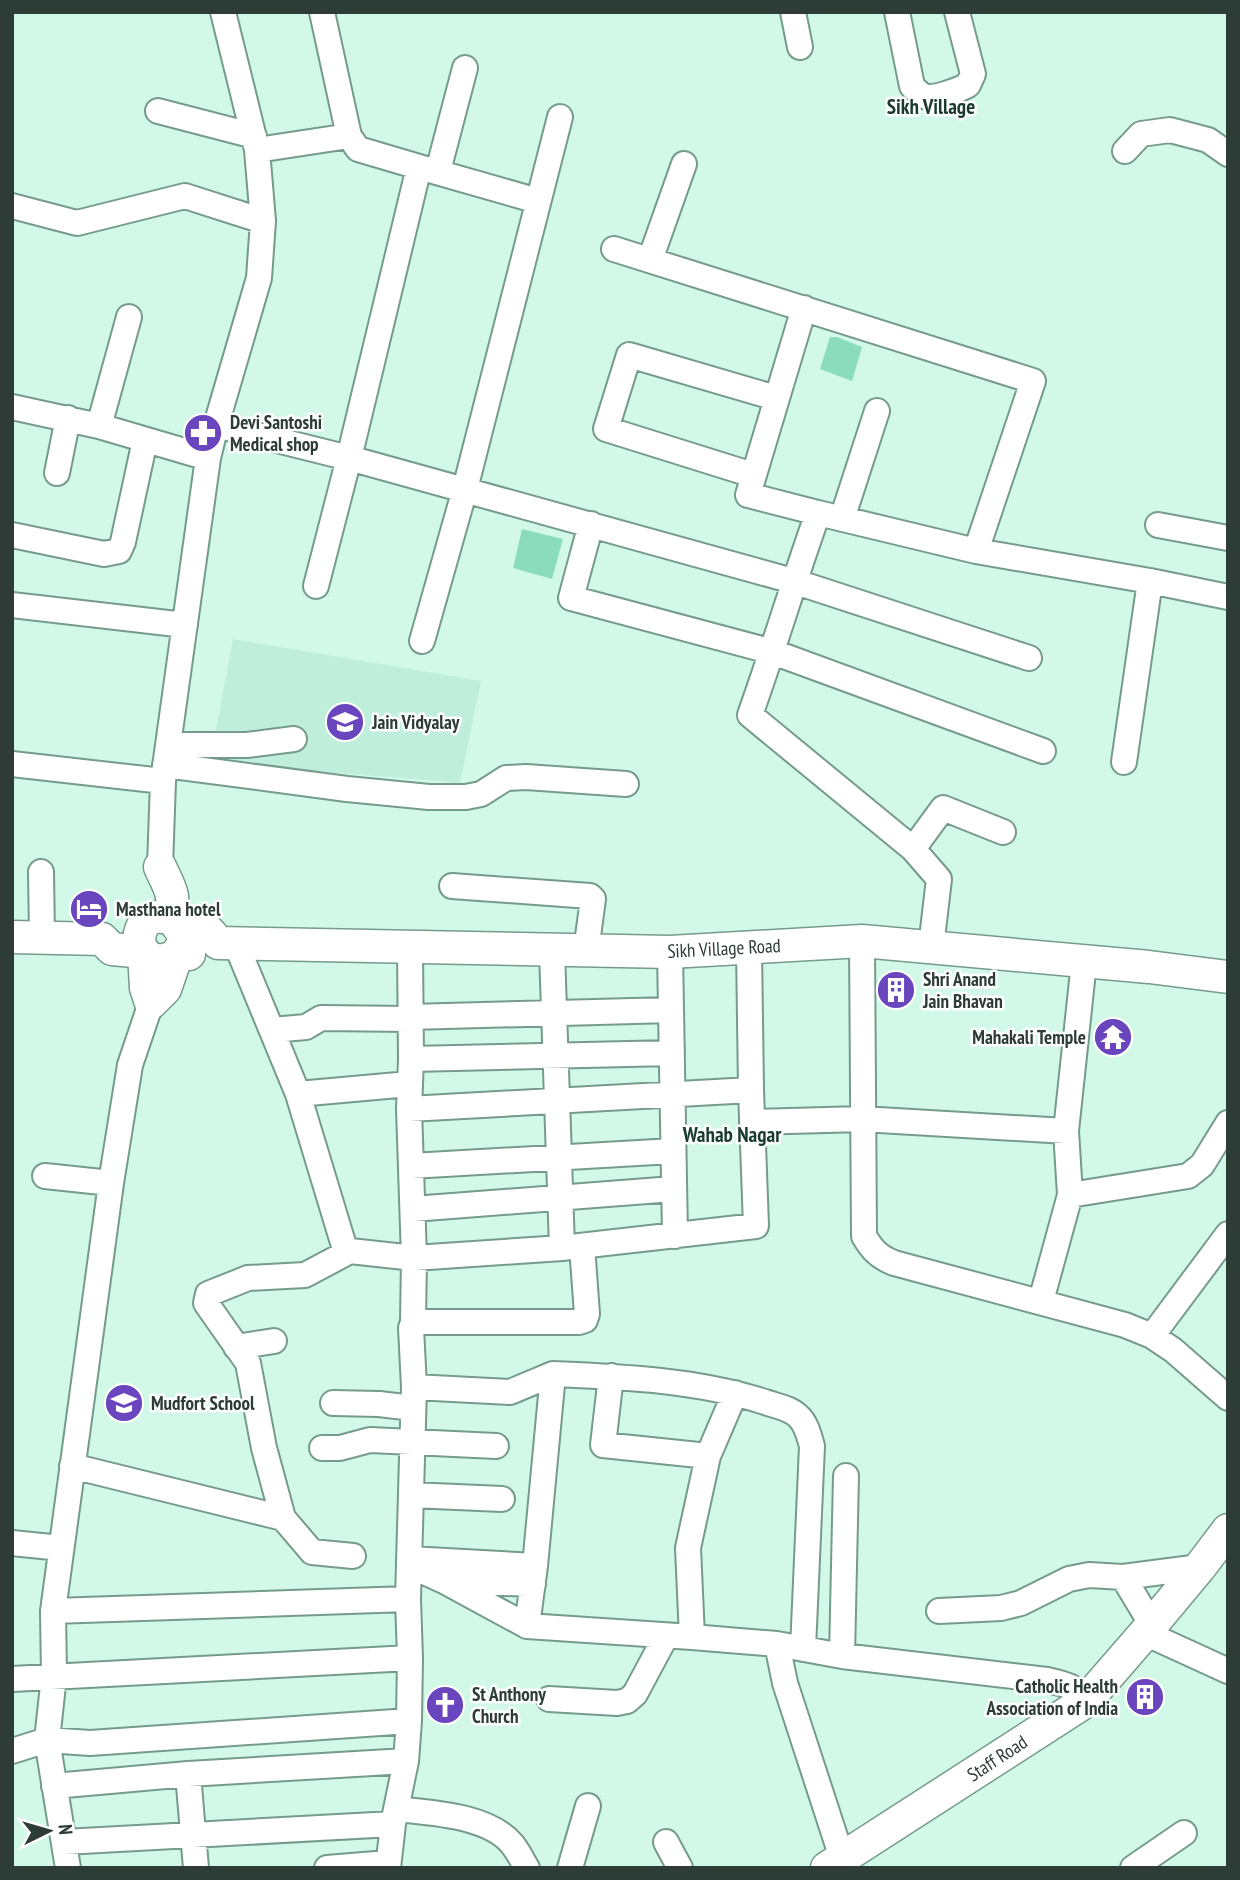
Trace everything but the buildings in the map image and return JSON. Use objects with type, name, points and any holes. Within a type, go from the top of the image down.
[{"type":"main road","points":[[27,937],[102,939],[114,929],[161,920],[178,924],[184,936],[183,943],[165,989],[151,1003],[146,988],[140,932],[161,920],[172,894],[160,866]]},
{"type":"main road","points":[[161,920],[208,932],[227,944]]},
{"type":"main road","points":[[102,939],[112,949],[144,953],[157,961],[164,961],[177,954],[205,953],[227,944]]},
{"type":"main road","name":"Sikh Village Road","points":[[227,944],[670,952],[862,941],[1149,967],[1228,977]]},
{"type":"main road","name":"Staff Road","points":[[835,1863],[1086,1701],[1228,1530]]},
{"type":"street","points":[[160,866],[165,764],[208,458],[259,278],[263,221],[255,143],[223,12]]},
{"type":"street","points":[[321,12],[349,136],[358,149],[538,201]]},
{"type":"street","points":[[793,12],[800,47]]},
{"type":"street","points":[[897,12],[912,86],[927,97],[959,90],[968,85],[973,74],[957,12]]},
{"type":"street","points":[[316,586],[429,169],[465,68]]},
{"type":"street","points":[[158,111],[255,143],[349,136]]},
{"type":"street","points":[[422,641],[465,489],[560,117]]},
{"type":"street","points":[[1125,151],[1141,134],[1170,130],[1208,140],[1228,154]]},
{"type":"street","points":[[650,260],[684,163]]},
{"type":"street","points":[[12,206],[77,223],[185,196],[263,221]]},
{"type":"street","points":[[614,249],[1033,381],[976,551]]},
{"type":"street","points":[[804,308],[748,495],[976,551],[1150,580],[1228,597]]},
{"type":"street","points":[[99,426],[129,317]]},
{"type":"street","points":[[753,475],[606,429],[629,355],[776,398]]},
{"type":"street","points":[[12,407],[99,426],[208,458]]},
{"type":"street","points":[[842,519],[877,411]]},
{"type":"street","points":[[57,473],[68,418]]},
{"type":"street","points":[[216,425],[465,489],[793,581],[1029,659]]},
{"type":"street","points":[[12,535],[104,554],[119,551],[145,440]]},
{"type":"street","points":[[818,513],[750,715],[913,849],[939,879],[931,947]]},
{"type":"street","points":[[591,524],[571,598],[773,652],[1042,751]]},
{"type":"street","points":[[1158,525],[1228,538]]},
{"type":"street","points":[[1124,762],[1150,580]]},
{"type":"street","points":[[12,606],[185,625]]},
{"type":"street","points":[[165,764],[247,745],[294,739]]},
{"type":"street","points":[[12,764],[165,764],[347,789],[429,797],[466,797],[481,794],[506,778],[516,777],[626,784]]},
{"type":"street","points":[[913,849],[943,808],[1003,832]]},
{"type":"street","points":[[27,937],[41,872]]},
{"type":"street","points":[[452,886],[590,896],[593,899],[586,951]]},
{"type":"street","points":[[862,941],[864,1236],[872,1249],[882,1258],[894,1263],[1041,1301],[1125,1325],[1152,1336],[1173,1350],[1228,1398]]},
{"type":"street","points":[[227,944],[272,1030],[298,1094],[344,1246],[350,1251],[414,1258],[572,1247],[755,1226],[749,947]]},
{"type":"street","points":[[327,1868],[388,1865],[410,1721],[408,1599],[414,1258],[409,1109],[410,947]]},
{"type":"street","points":[[413,1322],[579,1322],[584,1320],[587,1314],[560,1197],[552,951]]},
{"type":"street","points":[[670,952],[675,1236]]},
{"type":"street","points":[[1041,1301],[1070,1195],[1066,1131],[1084,962]]},
{"type":"street","points":[[68,1868],[47,1740],[54,1676],[53,1611],[111,1184],[130,1065],[151,1003]]},
{"type":"street","points":[[272,1030],[306,1027],[321,1018],[671,1010]]},
{"type":"street","points":[[411,1059],[672,1053]]},
{"type":"street","points":[[298,1094],[409,1084]]},
{"type":"street","points":[[409,1109],[751,1090]]},
{"type":"street","points":[[752,1122],[862,1119],[1066,1131]]},
{"type":"street","points":[[1070,1195],[1188,1176],[1202,1165],[1228,1123]]},
{"type":"street","points":[[411,1166],[673,1151]]},
{"type":"street","points":[[45,1176],[111,1184]]},
{"type":"street","points":[[413,1209],[673,1189]]},
{"type":"street","points":[[1152,1336],[1228,1234]]},
{"type":"street","points":[[350,1251],[305,1275],[248,1278],[208,1294],[206,1303],[248,1363],[264,1448],[284,1518],[312,1552],[353,1556]]},
{"type":"street","points":[[236,1347],[274,1341]]},
{"type":"street","points":[[527,1626],[553,1374]]},
{"type":"street","points":[[333,1403],[379,1404],[413,1397],[510,1392],[553,1374],[611,1376],[690,1384],[735,1393],[789,1410],[799,1417],[808,1430],[811,1446],[803,1649]]},
{"type":"street","points":[[611,1376],[603,1445],[708,1456]]},
{"type":"street","points":[[692,1637],[688,1548],[708,1456],[735,1393]]},
{"type":"street","points":[[322,1448],[340,1448],[370,1440],[496,1446]]},
{"type":"street","points":[[72,1466],[284,1518]]},
{"type":"street","points":[[842,1656],[846,1476]]},
{"type":"street","points":[[411,1495],[502,1499]]},
{"type":"street","points":[[12,1544],[61,1548]]},
{"type":"street","points":[[409,1562],[534,1575]]},
{"type":"street","points":[[409,1562],[527,1626],[777,1644],[842,1656],[1047,1680],[1074,1688],[1086,1701]]},
{"type":"street","points":[[939,1611],[1001,1608],[1021,1603],[1069,1579],[1089,1575],[1123,1577],[1200,1567]]},
{"type":"street","points":[[444,1581],[534,1575]]},
{"type":"street","points":[[1123,1577],[1148,1629],[1228,1671]]},
{"type":"street","points":[[53,1611],[408,1599]]},
{"type":"street","points":[[549,1699],[617,1703],[627,1700],[635,1694],[666,1636]]},
{"type":"street","points":[[777,1644],[785,1683],[835,1863]]},
{"type":"street","points":[[12,1679],[411,1658]]},
{"type":"street","points":[[12,1751],[47,1740],[90,1743],[410,1721]]},
{"type":"street","points":[[54,1786],[188,1774],[406,1761]]},
{"type":"street","points":[[188,1774],[196,1868]]},
{"type":"street","points":[[570,1868],[588,1806]]},
{"type":"street","points":[[64,1842],[194,1835],[395,1817],[449,1815],[486,1825],[510,1842],[527,1868]]},
{"type":"street","points":[[1133,1868],[1184,1833]]},
{"type":"street","points":[[666,1842],[680,1868]]},
{"type":"shaded area","points":[[830,337],[862,347],[852,381],[820,369]]},
{"type":"shaded area","points":[[522,529],[563,539],[552,579],[513,568]]},
{"type":"shaded area","name":"Jain Vidyalay","points":[[233,639],[481,681],[460,783],[210,762]]},
{"type":"place","name":"Devi Santoshi Medical shop","points":[[203,433]]},
{"type":"place","name":"Jain Vidyalay","points":[[345,722]]},
{"type":"place","name":"Masthana hotel","points":[[89,909]]},
{"type":"place","name":"Shri Anand Jain Bhavan","points":[[896,990]]},
{"type":"place","name":"Mahakali Temple","points":[[1113,1037]]},
{"type":"place","name":"Mudfort School","points":[[124,1403]]},
{"type":"place","name":"Catholic Health Association of India","points":[[1145,1697]]},
{"type":"place","name":"St Anthony Church","points":[[445,1705]]},
{"type":"district","name":"Sikh Village","points":[[931,107]]},
{"type":"district","name":"Wahab Nagar","points":[[732,1135]]}]
